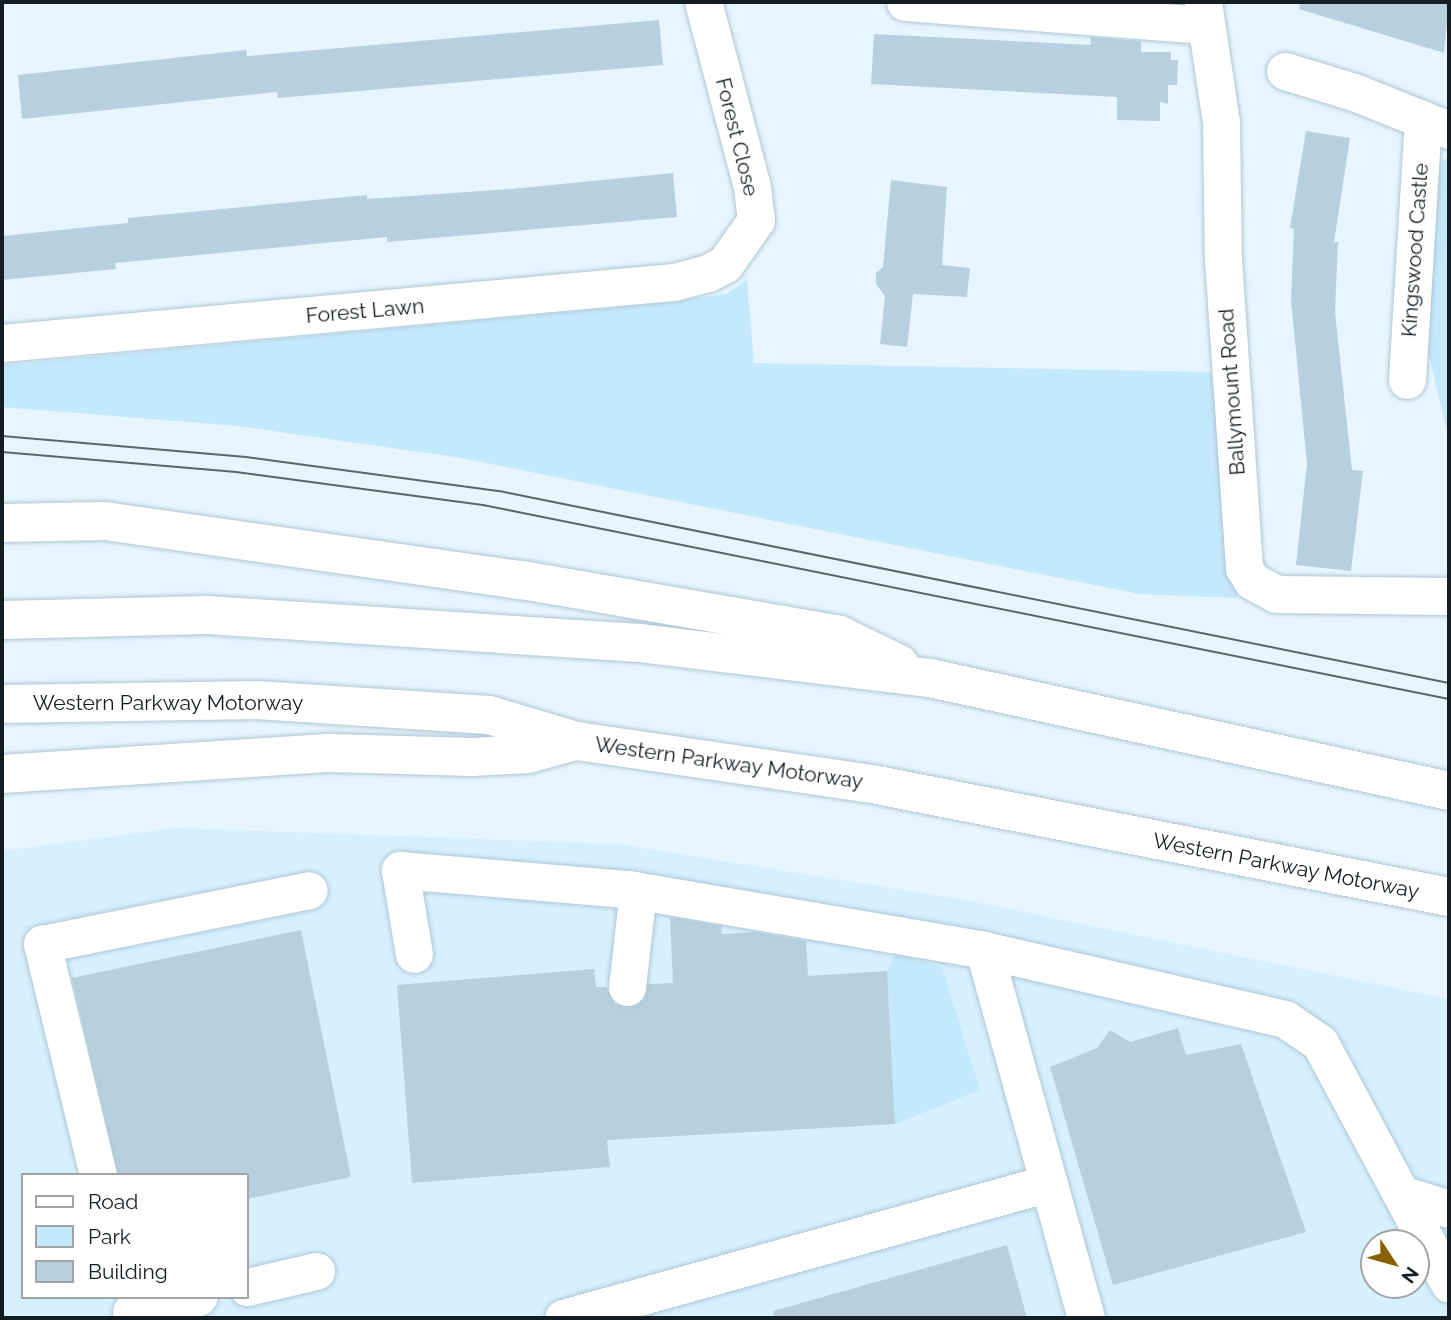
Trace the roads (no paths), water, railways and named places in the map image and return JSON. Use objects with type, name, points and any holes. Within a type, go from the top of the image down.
[{"type":"highway","points":[[2,516],[105,521],[522,580],[839,635],[930,678]]},
{"type":"highway","points":[[2,523],[105,521]]},
{"type":"highway","points":[[2,620],[221,616],[639,643],[930,678],[1449,791]]},
{"type":"highway","name":"Western Parkway Motorway","points":[[2,704],[257,700],[489,715],[577,740],[877,785],[1449,897]]},
{"type":"highway","points":[[2,774],[331,753],[472,757],[528,754],[577,740]]},
{"type":"street","name":"Forest Close","points":[[703,2],[752,187],[756,220],[744,243],[725,264]]},
{"type":"street","points":[[896,2],[1204,14]]},
{"type":"street","name":"Ballymount Road","points":[[1204,14],[1221,123],[1223,259],[1244,568],[1262,589],[1276,594],[1449,596]]},
{"type":"street","name":"Kingswood Castle","points":[[1285,71],[1436,125],[1406,380]]},
{"type":"street","name":"Forest Lawn","points":[[2,343],[674,282],[725,264]]},
{"type":"street","points":[[414,954],[400,870],[638,891],[984,950],[1284,1019],[1320,1043],[1449,1284]]},
{"type":"street","points":[[98,1173],[42,944],[309,890]]},
{"type":"street","points":[[627,987],[638,891]]},
{"type":"street","points":[[984,950],[1086,1318]]},
{"type":"street","points":[[564,1318],[1049,1183]]},
{"type":"street","points":[[1401,1194],[1449,1209]]},
{"type":"street","points":[[248,1287],[316,1271]]},
{"type":"street","points":[[130,1309],[187,1299]]},
{"type":"tram line","points":[[2,436],[246,457],[504,492],[1449,683]]},
{"type":"tram line","points":[[2,452],[236,472],[483,505],[1449,699]]}]
